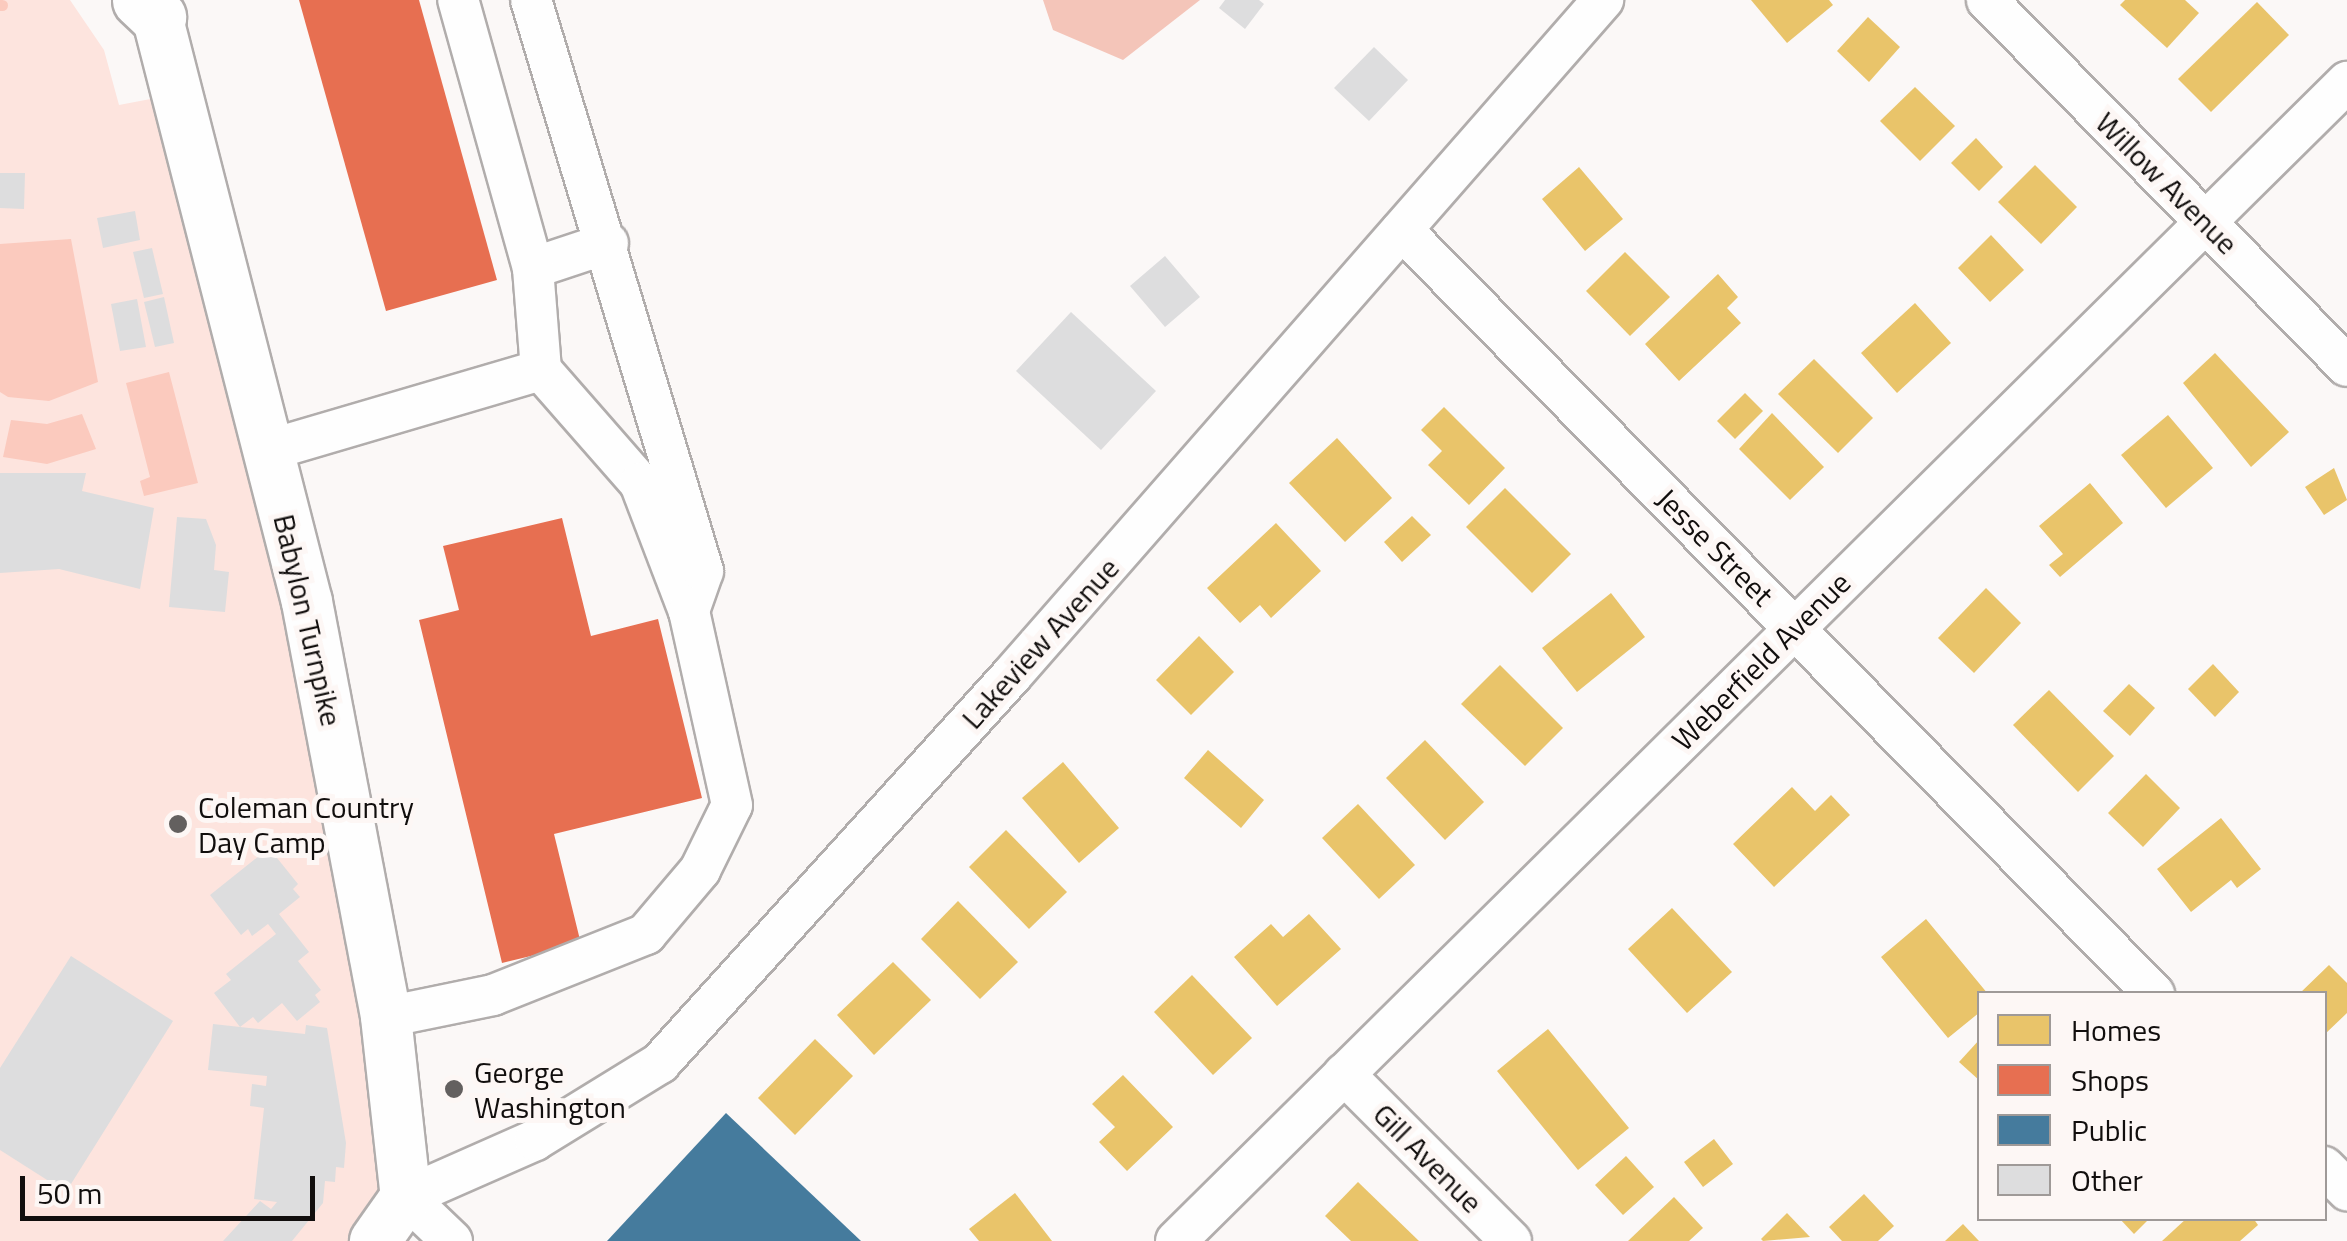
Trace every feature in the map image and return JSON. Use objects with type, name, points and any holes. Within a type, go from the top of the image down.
[{"type":"main road","name":"Babylon Turnpike","points":[[150,6],[308,602],[386,1017],[406,1197]]},
{"type":"main road","points":[[375,1241],[406,1197]]},
{"type":"street","points":[[386,1017],[492,995],[646,934],[700,870],[732,805],[689,611],[640,482],[541,370],[532,268],[458,0]]},
{"type":"street","points":[[531,0],[608,244],[703,570],[689,611]]},
{"type":"street","name":"Lakeview Avenue","points":[[406,1197],[535,1140],[660,1064],[1602,0]]},
{"type":"street","name":"Willow Avenue","points":[[1987,0],[2347,366]]},
{"type":"street","name":"Weberfield Avenue","points":[[1176,1241],[2347,82]]},
{"type":"street","name":"Jesse Street","points":[[1402,230],[2151,991]]},
{"type":"street","points":[[532,268],[608,244]]},
{"type":"street","points":[[269,450],[541,370]]},
{"type":"street","name":"Gill Avenue","points":[[1344,1074],[1511,1241]]},
{"type":"street","points":[[2327,1170],[2347,1190]]},
{"type":"street","points":[[406,1197],[452,1241]]},
{"type":"shaded area","name":"Coleman Country Day Camp","points":[[0,0],[70,0],[104,50],[119,105],[182,93],[397,1035],[376,1241],[0,1241]]},
{"type":"shaded area","points":[[1043,0],[1200,0],[1123,60],[1053,30]]},
{"type":"shaded area","points":[[71,239],[98,382],[49,401],[8,397],[0,392],[0,244]]},
{"type":"shaded area","points":[[169,372],[198,483],[144,496],[140,481],[150,477],[126,383]]},
{"type":"shaded area","points":[[82,414],[96,449],[47,464],[3,457],[11,420],[47,424]]},
{"type":"building: Homes","points":[[1751,0],[1829,0],[1833,5],[1787,43]]},
{"type":"building: Homes","points":[[2125,0],[2185,0],[2199,13],[2167,48],[2120,5]]},
{"type":"building: Homes","points":[[2257,2],[2289,35],[2211,112],[2178,79]]},
{"type":"building: Homes","points":[[1868,17],[1900,47],[1869,82],[1837,51]]},
{"type":"building: Homes","points":[[1915,87],[1955,126],[1920,161],[1880,121]]},
{"type":"building: Homes","points":[[1976,138],[2003,167],[1979,191],[1951,163]]},
{"type":"building: Homes","points":[[2035,165],[2077,207],[2041,244],[1998,202]]},
{"type":"building: Homes","points":[[1579,167],[1623,219],[1585,251],[1542,199]]},
{"type":"building: Homes","points":[[1991,235],[2024,270],[1990,302],[1958,268]]},
{"type":"building: Homes","points":[[1625,252],[1670,297],[1630,336],[1586,291]]},
{"type":"building: Homes","points":[[1718,274],[1738,297],[1727,308],[1741,323],[1679,381],[1645,344]]},
{"type":"building: Homes","points":[[1915,303],[1951,343],[1897,393],[1861,353]]},
{"type":"building: Homes","points":[[2215,353],[2289,432],[2251,467],[2183,383]]},
{"type":"building: Homes","points":[[1814,359],[1873,418],[1838,453],[1778,394]]},
{"type":"building: Homes","points":[[1745,393],[1763,411],[1735,439],[1717,421]]},
{"type":"building: Homes","points":[[1444,407],[1505,468],[1469,505],[1428,465],[1442,451],[1421,430]]},
{"type":"building: Homes","points":[[1772,413],[1824,467],[1790,500],[1739,449]]},
{"type":"building: Homes","points":[[2168,415],[2213,468],[2166,508],[2121,455]]},
{"type":"building: Homes","points":[[1337,438],[1392,498],[1345,542],[1289,483]]},
{"type":"building: Homes","points":[[2334,468],[2347,500],[2324,515],[2305,487]]},
{"type":"building: Homes","points":[[2090,483],[2123,523],[2060,577],[2049,565],[2063,554],[2039,526]]},
{"type":"building: Homes","points":[[1505,488],[1571,554],[1532,593],[1466,527]]},
{"type":"building: Homes","points":[[1412,516],[1431,535],[1402,562],[1384,542]]},
{"type":"building: Homes","points":[[1276,523],[1321,571],[1271,618],[1260,605],[1240,623],[1207,588]]},
{"type":"building: Homes","points":[[1986,588],[2021,623],[1974,673],[1938,638]]},
{"type":"building: Homes","points":[[1611,593],[1645,637],[1577,692],[1542,648]]},
{"type":"building: Homes","points":[[1199,636],[1234,672],[1191,715],[1156,680]]},
{"type":"building: Homes","points":[[2213,664],[2239,692],[2215,717],[2188,689]]},
{"type":"building: Homes","points":[[1500,665],[1563,728],[1525,766],[1461,704]]},
{"type":"building: Homes","points":[[2129,684],[2155,708],[2130,736],[2103,711]]},
{"type":"building: Homes","points":[[2049,690],[2114,756],[2078,792],[2013,725]]},
{"type":"building: Homes","points":[[1425,740],[1484,802],[1445,840],[1386,778]]},
{"type":"building: Homes","points":[[1208,750],[1264,800],[1241,828],[1184,778]]},
{"type":"building: Homes","points":[[1063,762],[1119,828],[1079,863],[1022,798]]},
{"type":"building: Homes","points":[[2146,774],[2180,808],[2143,847],[2108,813]]},
{"type":"building: Homes","points":[[1792,787],[1815,811],[1831,795],[1850,815],[1774,887],[1733,844]]},
{"type":"building: Homes","points":[[1358,804],[1415,865],[1379,899],[1322,838]]},
{"type":"building: Homes","points":[[2221,818],[2261,869],[2237,888],[2231,880],[2191,912],[2157,869]]},
{"type":"building: Homes","points":[[1006,830],[1067,892],[1029,929],[969,867]]},
{"type":"building: Homes","points":[[958,901],[1018,962],[980,999],[921,939]]},
{"type":"building: Homes","points":[[1672,908],[1732,972],[1687,1013],[1628,949]]},
{"type":"building: Homes","points":[[1309,914],[1341,949],[1277,1006],[1234,957],[1271,924],[1283,937]]},
{"type":"building: Homes","points":[[1926,919],[1986,991],[1977,991],[1977,1014],[1948,1038],[1881,957]]},
{"type":"building: Homes","points":[[893,962],[931,1000],[874,1055],[837,1015]]},
{"type":"building: Homes","points":[[2329,965],[2347,983],[2347,1013],[2327,1032],[2327,991],[2302,991]]},
{"type":"building: Homes","points":[[1192,975],[1252,1038],[1213,1075],[1154,1012]]},
{"type":"building: Homes","points":[[1548,1029],[1629,1128],[1578,1170],[1497,1071]]},
{"type":"building: Homes","points":[[815,1039],[853,1076],[795,1135],[758,1098]]},
{"type":"building: Homes","points":[[1977,1042],[1977,1078],[1959,1062]]},
{"type":"building: Homes","points":[[1123,1075],[1173,1127],[1127,1171],[1099,1142],[1115,1127],[1092,1104]]},
{"type":"building: Homes","points":[[1714,1139],[1733,1164],[1703,1187],[1684,1162]]},
{"type":"building: Homes","points":[[1626,1156],[1654,1187],[1623,1215],[1595,1185]]},
{"type":"building: Homes","points":[[1358,1182],[1419,1241],[1351,1241],[1325,1216]]},
{"type":"building: Homes","points":[[1015,1193],[1052,1241],[979,1241],[969,1229]]},
{"type":"building: Homes","points":[[1864,1194],[1894,1226],[1878,1241],[1842,1241],[1829,1227]]},
{"type":"building: Homes","points":[[1674,1197],[1703,1228],[1689,1241],[1628,1241]]},
{"type":"building: Homes","points":[[1787,1213],[1810,1237],[1763,1241],[1761,1239]]},
{"type":"building: Homes","points":[[2122,1221],[2147,1221],[2134,1234]]},
{"type":"building: Homes","points":[[2184,1221],[2255,1221],[2258,1225],[2240,1241],[2162,1241]]},
{"type":"building: Homes","points":[[1963,1224],[1979,1241],[1945,1241]]},
{"type":"building: Shops","points":[[299,0],[419,0],[497,280],[386,311]]},
{"type":"building: Shops","points":[[562,518],[591,636],[658,619],[702,798],[554,834],[581,944],[502,963],[419,620],[459,610],[443,546]]},
{"type":"building: Public","points":[[726,1113],[861,1241],[607,1241]]},
{"type":"building: Other","points":[[1225,0],[1259,0],[1264,4],[1245,29],[1219,8]]},
{"type":"building: Other","points":[[1374,47],[1408,80],[1369,121],[1334,88]]},
{"type":"building: Other","points":[[0,173],[25,173],[24,209],[0,208]]},
{"type":"building: Other","points":[[135,211],[140,240],[103,248],[97,218]]},
{"type":"building: Other","points":[[152,248],[163,294],[144,298],[133,252]]},
{"type":"building: Other","points":[[1165,256],[1200,297],[1165,327],[1130,286]]},
{"type":"building: Other","points":[[164,297],[174,343],[155,347],[144,302]]},
{"type":"building: Other","points":[[137,299],[146,347],[120,351],[111,304]]},
{"type":"building: Other","points":[[1071,312],[1156,391],[1101,450],[1016,371]]},
{"type":"building: Other","points":[[0,473],[86,473],[82,491],[154,508],[140,589],[59,569],[0,573]]},
{"type":"building: Other","points":[[177,517],[206,519],[216,545],[214,570],[229,572],[225,612],[169,607]]},
{"type":"building: Other","points":[[269,848],[298,884],[293,889],[300,897],[279,914],[309,952],[298,961],[321,990],[315,995],[320,1002],[297,1021],[282,1003],[258,1023],[253,1017],[240,1027],[214,993],[231,980],[226,974],[276,934],[268,924],[252,936],[248,929],[241,935],[210,895]]},
{"type":"building: Other","points":[[71,956],[173,1021],[66,1192],[0,1150],[0,1068]]},
{"type":"building: Other","points":[[213,1024],[305,1034],[306,1025],[327,1028],[346,1143],[344,1168],[336,1167],[335,1182],[325,1181],[323,1203],[292,1241],[223,1241],[260,1201],[271,1209],[277,1202],[254,1199],[264,1108],[250,1106],[252,1084],[266,1086],[267,1076],[208,1070]]},
{"type":"place","name":"Coleman Country Day Camp","points":[[178,824]]},
{"type":"place","name":"George Washington","points":[[454,1089]]}]
